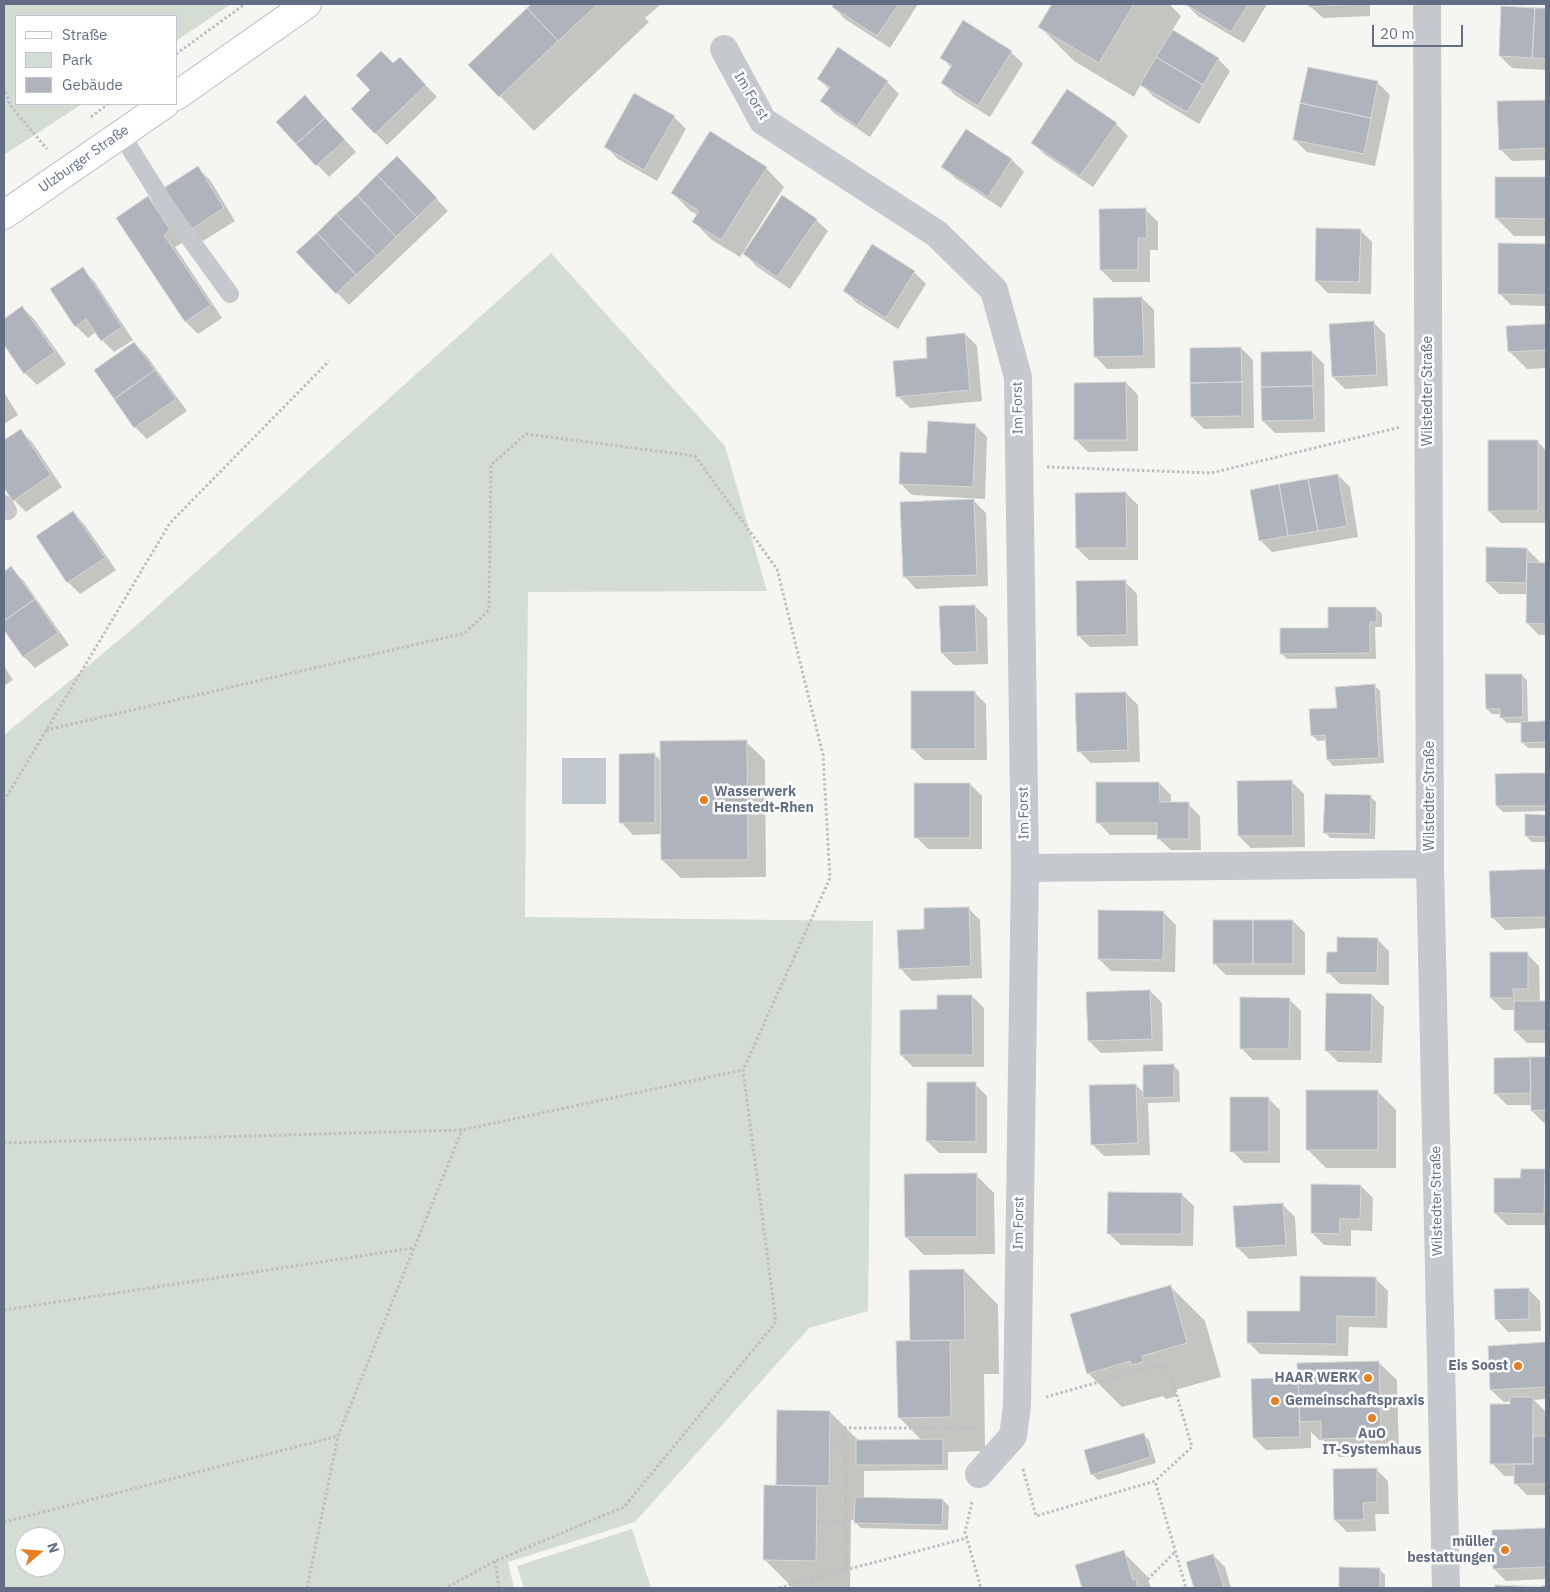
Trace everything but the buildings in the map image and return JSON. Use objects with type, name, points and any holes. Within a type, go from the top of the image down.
[{"type":"main road","points":[[178,95],[307,4]]},
{"type":"main road","name":"Ulzburger Straße","points":[[4,215],[164,105]]},
{"type":"street","name":"Wilstedter Straße","points":[[1428,4],[1430,864],[1446,1588]]},
{"type":"street","name":"Im Forst","points":[[724,49],[763,121],[937,234],[994,290],[1018,377],[1024,868],[1014,1423]]},
{"type":"street","points":[[1024,868],[1430,864]]},
{"type":"street","points":[[979,1474],[1014,1423]]},
{"type":"lane","points":[[121,134],[166,206],[230,294]]},
{"type":"path","points":[[178,53],[245,4]]},
{"type":"path","points":[[4,87],[10,105],[66,173]]},
{"type":"path","points":[[4,801],[170,523],[329,361]]},
{"type":"path","points":[[1019,466],[1211,473],[1428,421]]},
{"type":"path","points":[[46,730],[465,633],[489,610],[491,465],[526,434],[695,456],[777,568],[823,755],[830,878],[743,1070],[776,1322],[624,1507],[495,1561],[446,1588]]},
{"type":"path","points":[[4,1143],[462,1130],[743,1070]]},
{"type":"path","points":[[307,1588],[338,1436],[462,1130]]},
{"type":"path","points":[[4,1310],[414,1248]]},
{"type":"path","points":[[846,1569],[845,1428],[1014,1423],[1159,1365],[1169,1369],[1192,1447],[1155,1481],[1036,1516],[1014,1423]]},
{"type":"path","points":[[4,1522],[338,1436]]},
{"type":"path","points":[[830,1446],[845,1447]]},
{"type":"path","points":[[979,1474],[965,1532],[981,1588]]},
{"type":"path","points":[[1155,1481],[1186,1588]]},
{"type":"path","points":[[817,1522],[846,1521]]},
{"type":"path","points":[[779,1588],[967,1538]]},
{"type":"path","points":[[1139,1588],[1147,1587],[1145,1582],[1176,1551]]},
{"type":"path","points":[[495,1561],[499,1588]]},
{"type":"path","points":[[811,1579],[814,1588]]},
{"type":"green space","points":[[4,4],[231,4],[178,40],[178,15],[15,15],[15,105],[80,105],[4,155]]},
{"type":"green space","points":[[551,253],[725,446],[767,591],[528,592],[525,917],[873,921],[868,1311],[809,1328],[635,1522],[508,1562],[514,1588],[4,1588],[4,735],[130,631]]},
{"type":"green space","points":[[632,1529],[651,1588],[524,1588],[517,1566]]},
{"type":"shaded area","points":[[562,758],[606,758],[606,804],[562,804]]},
{"type":"place","name":"Wasserwerk Henstedt-Rhen","points":[[704,800]]},
{"type":"place","name":"Eis Soost","points":[[1518,1366]]},
{"type":"place","name":"HAAR WERK","points":[[1368,1378]]},
{"type":"place","name":"Gemeinschaftspraxis","points":[[1275,1401]]},
{"type":"place","name":"AuO IT-Systemhaus","points":[[1372,1418]]},
{"type":"place","name":"müller bestattungen","points":[[1505,1550]]}]
